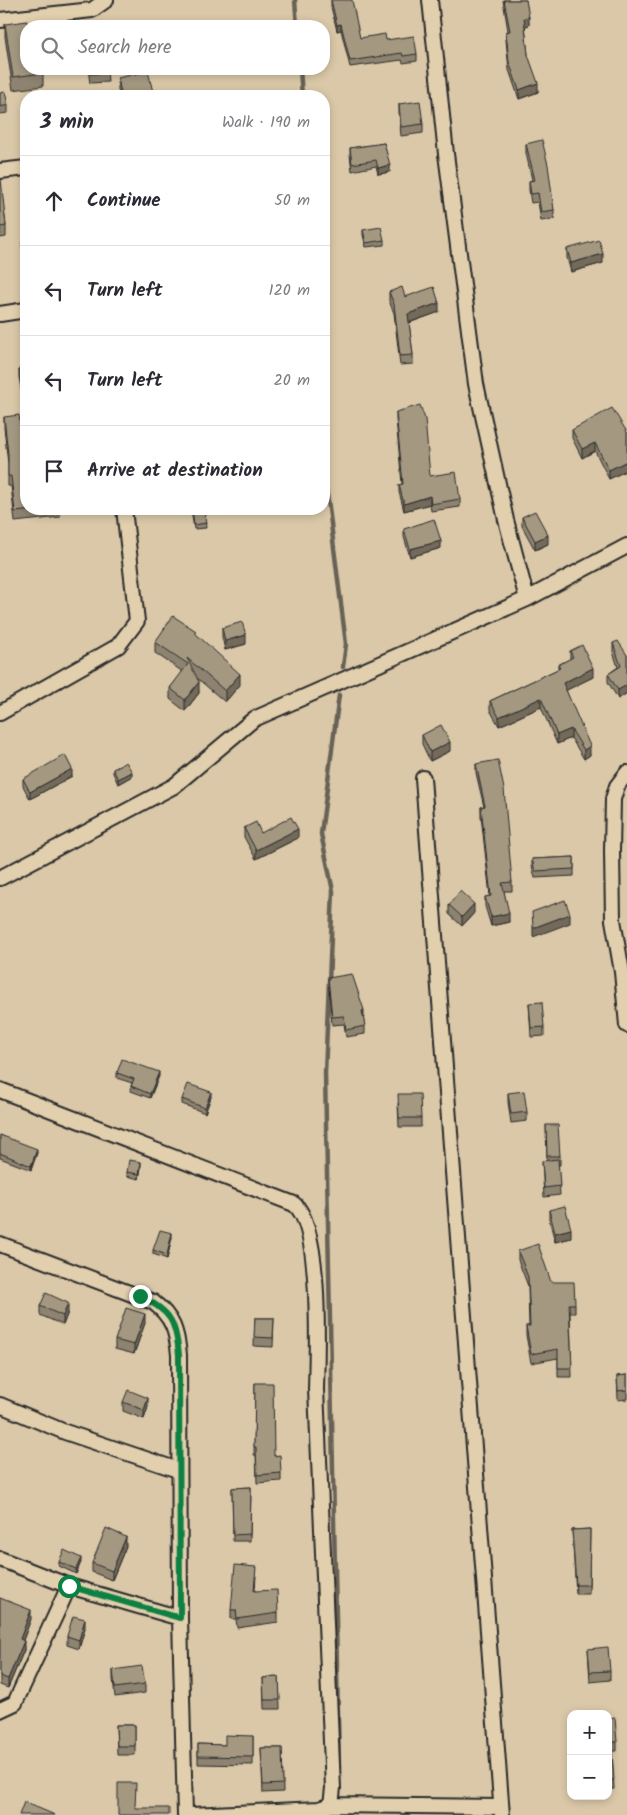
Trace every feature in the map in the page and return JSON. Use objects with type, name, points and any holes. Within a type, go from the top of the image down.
[{"type":"street","points":[[0,20],[92,10],[106,0]]},
{"type":"street","points":[[430,0],[446,154],[476,384],[506,520],[527,599]]},
{"type":"street","points":[[0,171],[20,169]]},
{"type":"street","points":[[0,314],[20,311]]},
{"type":"street","points":[[0,713],[118,646],[137,621],[125,515]]},
{"type":"street","points":[[0,878],[174,786],[254,719],[527,599],[627,546]]},
{"type":"street","points":[[627,773],[617,786],[613,799],[612,851],[614,920],[622,972],[627,1025]]},
{"type":"street","points":[[191,1815],[319,1809],[331,1805],[501,1811],[423,778]]},
{"type":"street","points":[[0,1090],[294,1204],[300,1209],[304,1217],[312,1260],[318,1325],[316,1389],[333,1788],[331,1805]]},
{"type":"street","points":[[0,1244],[140,1296],[164,1310],[177,1332],[179,1355],[180,1618],[185,1815]]},
{"type":"street","points":[[0,1405],[65,1432],[178,1470]]},
{"type":"street","points":[[0,1559],[69,1586],[180,1618]]},
{"type":"street","points":[[0,1710],[15,1703],[69,1586]]},
{"type":"building","points":[[331,0],[352,0],[360,38],[385,34],[386,40],[414,36],[417,54],[403,56],[402,53],[350,61],[341,24],[337,25]]},
{"type":"building","points":[[504,0],[526,0],[529,17],[524,18],[528,55],[538,83],[519,90],[509,62],[506,32],[510,31]]},
{"type":"building","points":[[20,22],[20,75],[28,75],[13,77],[5,24]]},
{"type":"building","points":[[131,75],[149,75],[153,90],[120,90],[118,78]]},
{"type":"building","points":[[5,92],[8,105],[0,107],[0,93]]},
{"type":"building","points":[[420,101],[423,124],[401,127],[399,104]]},
{"type":"building","points":[[542,140],[548,165],[554,210],[541,212],[538,193],[531,194],[529,181],[535,180],[526,144]]},
{"type":"building","points":[[384,143],[390,165],[378,168],[376,160],[352,164],[350,148]]},
{"type":"building","points":[[0,179],[6,226],[0,227]]},
{"type":"building","points":[[381,227],[384,240],[366,243],[363,230]]},
{"type":"building","points":[[599,240],[603,254],[571,263],[567,249]]},
{"type":"building","points":[[402,287],[405,297],[434,287],[439,303],[408,314],[413,355],[400,356],[394,304],[389,292]]},
{"type":"building","points":[[420,405],[425,419],[430,476],[456,472],[460,499],[431,504],[430,496],[404,504],[399,485],[403,484],[396,412]]},
{"type":"building","points":[[612,408],[627,432],[627,461],[609,470],[595,443],[582,449],[572,430]]},
{"type":"building","points":[[19,415],[20,511],[15,512],[11,476],[8,476],[4,417]]},
{"type":"building","points":[[535,511],[548,535],[535,541],[522,517]]},
{"type":"building","points":[[193,515],[205,515],[206,523],[194,525]]},
{"type":"building","points":[[434,519],[441,541],[410,549],[404,529]]},
{"type":"building","points":[[173,616],[196,631],[195,633],[240,674],[225,691],[187,658],[199,682],[185,700],[170,688],[188,664],[155,642]]},
{"type":"building","points":[[242,622],[246,635],[225,641],[222,628]]},
{"type":"building","points":[[618,641],[627,655],[627,685],[618,690],[608,674],[621,666],[613,643]]},
{"type":"building","points":[[582,645],[593,668],[563,683],[590,746],[584,750],[571,729],[557,735],[541,698],[499,717],[490,701],[560,668],[558,665],[573,657],[570,651]]},
{"type":"building","points":[[441,725],[450,742],[430,752],[422,735]]},
{"type":"building","points":[[65,755],[72,769],[30,792],[23,779]]},
{"type":"building","points":[[498,760],[504,789],[512,882],[502,883],[509,913],[491,917],[485,897],[491,896],[481,807],[485,806],[476,764]]},
{"type":"building","points":[[126,762],[132,772],[118,779],[113,769]]},
{"type":"building","points":[[291,817],[298,829],[256,850],[244,828],[256,822],[261,833]]},
{"type":"building","points":[[574,857],[574,869],[535,871],[532,859]]},
{"type":"building","points":[[460,891],[474,904],[462,917],[449,905]]},
{"type":"building","points":[[565,900],[570,914],[533,928],[532,912]]},
{"type":"building","points":[[352,974],[364,1010],[362,1011],[365,1026],[346,1030],[344,1016],[332,1017],[328,978]]},
{"type":"building","points":[[542,1002],[544,1027],[531,1028],[529,1003]]},
{"type":"building","points":[[122,1059],[159,1072],[150,1094],[131,1086],[134,1079],[117,1073]]},
{"type":"building","points":[[188,1084],[211,1092],[205,1108],[182,1099]]},
{"type":"building","points":[[524,1091],[527,1112],[511,1114],[508,1093]]},
{"type":"building","points":[[398,1094],[420,1094],[421,1118],[399,1118]]},
{"type":"building","points":[[546,1125],[558,1125],[560,1156],[547,1156]]},
{"type":"building","points":[[0,1135],[37,1149],[31,1166],[0,1153]]},
{"type":"building","points":[[558,1159],[560,1186],[544,1188],[542,1161]]},
{"type":"building","points":[[129,1160],[141,1162],[139,1174],[127,1172]]},
{"type":"building","points":[[565,1206],[571,1229],[555,1233],[549,1210]]},
{"type":"building","points":[[160,1230],[172,1233],[167,1255],[153,1250]]},
{"type":"building","points":[[538,1244],[551,1282],[574,1282],[575,1304],[569,1304],[572,1368],[558,1368],[558,1349],[531,1354],[526,1326],[530,1326],[528,1277],[518,1251]]},
{"type":"building","points":[[46,1293],[68,1303],[63,1316],[40,1306]]},
{"type":"building","points":[[126,1308],[145,1314],[134,1345],[115,1340]]},
{"type":"building","points":[[255,1318],[274,1318],[273,1338],[254,1337]]},
{"type":"building","points":[[627,1375],[627,1390],[618,1391],[617,1376]]},
{"type":"building","points":[[255,1383],[273,1383],[274,1456],[280,1455],[281,1473],[257,1475],[256,1447],[254,1447]]},
{"type":"building","points":[[128,1390],[148,1398],[144,1410],[123,1402]]},
{"type":"building","points":[[251,1487],[250,1534],[233,1535],[232,1488]]},
{"type":"building","points":[[106,1528],[126,1537],[112,1571],[92,1563]]},
{"type":"building","points":[[590,1529],[589,1585],[576,1585],[572,1530]]},
{"type":"building","points":[[64,1550],[81,1558],[76,1569],[59,1562]]},
{"type":"building","points":[[235,1565],[256,1567],[254,1591],[277,1590],[278,1613],[237,1619],[236,1610],[231,1610]]},
{"type":"building","points":[[0,1598],[31,1610],[20,1639],[24,1641],[8,1679],[0,1676]]},
{"type":"building","points":[[73,1616],[85,1619],[79,1640],[67,1636]]},
{"type":"building","points":[[608,1647],[610,1671],[590,1672],[588,1649]]},
{"type":"building","points":[[142,1666],[145,1684],[115,1688],[113,1670]]},
{"type":"building","points":[[279,1677],[280,1700],[264,1700],[263,1678]]},
{"type":"building","points":[[612,1718],[615,1718],[617,1742],[612,1742]]},
{"type":"building","points":[[116,1725],[135,1725],[135,1746],[117,1746]]},
{"type":"building","points":[[225,1735],[253,1736],[253,1757],[198,1756],[198,1744],[225,1745]]},
{"type":"building","points":[[261,1748],[282,1748],[283,1784],[263,1785]]},
{"type":"building","points":[[612,1755],[614,1780],[612,1780]]},
{"type":"building","points":[[118,1783],[136,1783],[135,1808],[169,1808],[169,1815],[118,1815]]},
{"type":"building","points":[[24,1802],[55,1815],[19,1815]]},
{"type":"waterway","points":[[295,0],[297,20]]},
{"type":"waterway","points":[[300,75],[302,90]]},
{"type":"waterway","points":[[330,515],[346,644],[343,667]]},
{"type":"waterway","points":[[339,695],[321,834],[333,891],[325,1073],[339,1768]]},
{"type":"route","points":[[69,1586],[180,1618],[179,1355],[177,1332],[172,1320],[164,1310],[140,1296]]}]
